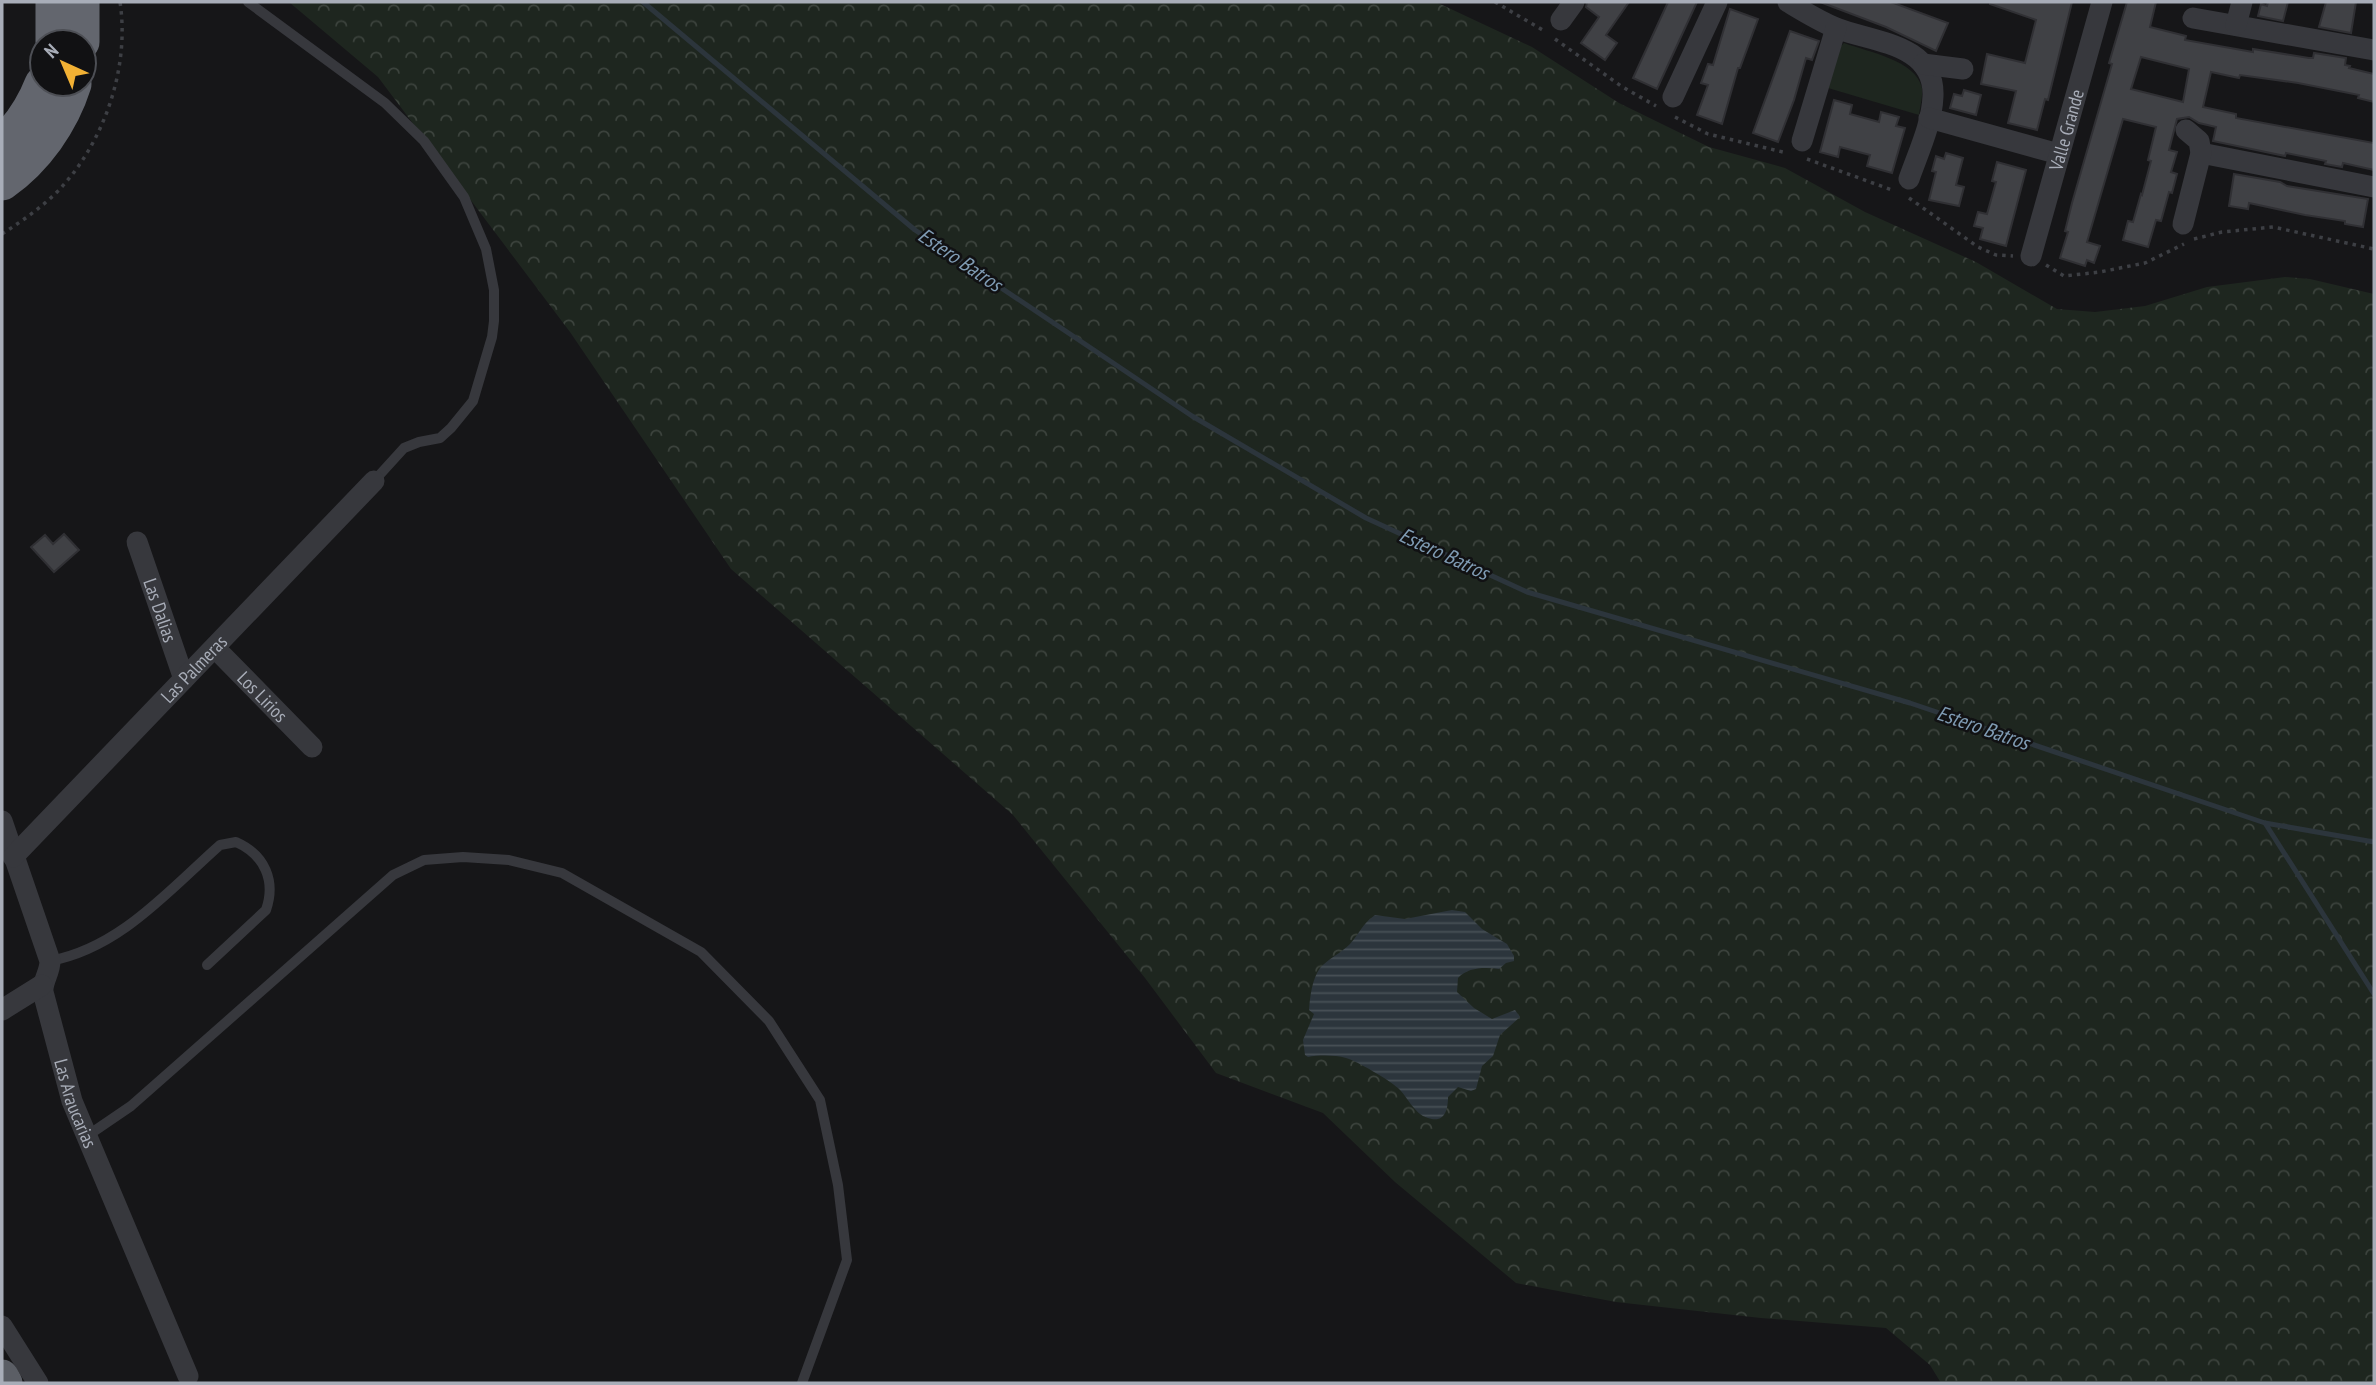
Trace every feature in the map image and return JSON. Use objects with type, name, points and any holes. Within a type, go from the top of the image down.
[{"type":"highway","points":[[54,2],[54,28]]},
{"type":"highway","points":[[81,2],[81,28]]},
{"type":"highway","points":[[2,145],[26,116],[36,98]]},
{"type":"highway","points":[[2,182],[38,148],[67,98]]},
{"type":"highway","points":[[2,1376],[6,1383]]},
{"type":"street","points":[[1561,20],[1574,2]]},
{"type":"street","points":[[1670,107],[1717,2]]},
{"type":"street","points":[[1788,2],[1836,28],[1898,46],[1923,64],[1932,87],[1929,118],[1902,188]]},
{"type":"street","name":"Valle Grande","points":[[2031,257],[2102,2]]},
{"type":"street","points":[[2236,25],[2242,2]]},
{"type":"street","points":[[2193,18],[2373,45]]},
{"type":"street","points":[[1801,152],[1836,28]]},
{"type":"street","points":[[1923,64],[1963,68]]},
{"type":"street","points":[[1929,118],[2059,154]]},
{"type":"street","points":[[2183,224],[2201,153],[2199,141],[2186,130]]},
{"type":"street","points":[[2201,153],[2374,187]]},
{"type":"street","name":"Las Palmeras","points":[[13,858],[374,481]]},
{"type":"street","name":"Las Dalias","points":[[137,542],[184,680]]},
{"type":"street","name":"Los Lirios","points":[[215,648],[312,747]]},
{"type":"street","points":[[2,821],[50,961],[43,985],[2,1010]]},
{"type":"street","name":"Las Araucarias","points":[[43,985],[72,1101],[188,1376]]},
{"type":"street","points":[[2,1326],[38,1383]]},
{"type":"lane","points":[[248,2],[385,103],[424,141],[464,197],[486,248],[494,290],[494,321],[492,337],[473,401],[440,438],[404,448],[374,481]]},
{"type":"lane","points":[[50,961],[84,952],[115,936],[220,845],[236,842],[253,852],[266,868],[270,900],[266,910],[207,965]]},
{"type":"lane","points":[[88,1136],[131,1105],[393,875],[424,860],[463,857],[509,860],[562,873],[701,952],[769,1021],[820,1100],[838,1185],[847,1260],[802,1383]]},
{"type":"path","points":[[1495,2],[1545,32],[1621,86],[1670,107],[1708,134],[1801,152],[1902,188],[1978,247],[1996,255],[2031,257],[2064,276],[2145,263],[2192,240],[2212,234],[2273,227],[2374,249]]},
{"type":"green space","points":[[289,2],[1436,2],[1532,47],[1619,103],[1709,147],[1785,168],[1865,212],[1976,262],[2057,309],[2095,312],[2145,306],[2207,287],[2285,277],[2310,279],[2374,294],[2374,1383],[1941,1383],[1930,1365],[1886,1328],[1616,1302],[1516,1283],[1395,1182],[1323,1113],[1216,1073],[1145,978],[1013,815],[731,569],[570,332],[378,77]]},
{"type":"green space","points":[[1844,43],[1890,58],[1911,70],[1922,88],[1919,115],[1828,88]]},
{"type":"shaded area","points":[[1452,910],[1465,912],[1482,929],[1507,944],[1514,956],[1514,961],[1499,969],[1477,969],[1462,974],[1458,978],[1457,992],[1474,1008],[1492,1019],[1515,1010],[1520,1017],[1500,1035],[1493,1056],[1482,1066],[1476,1089],[1471,1091],[1458,1087],[1448,1097],[1442,1117],[1434,1119],[1423,1116],[1394,1085],[1358,1063],[1337,1056],[1308,1057],[1305,1055],[1303,1040],[1314,1014],[1309,1010],[1317,972],[1350,944],[1370,919],[1375,915],[1405,919]]},
{"type":"building","points":[[1587,2],[1629,2],[1606,35],[1617,43],[1605,60],[1581,43],[1599,17],[1586,7]]},
{"type":"building","points":[[1668,2],[1697,2],[1657,89],[1633,78]]},
{"type":"building","points":[[1820,2],[1891,2],[1948,23],[1936,51],[1886,27]]},
{"type":"building","points":[[1990,2],[2072,2],[2048,100],[2045,99],[2037,130],[2008,123],[2016,91],[1981,84],[1987,54],[2025,63],[2036,20]]},
{"type":"building","points":[[2127,2],[2156,2],[2150,27],[2186,36],[2185,40],[2253,52],[2253,49],[2309,58],[2313,58],[2314,53],[2346,58],[2345,65],[2350,66],[2349,68],[2374,74],[2374,102],[2358,98],[2359,95],[2298,83],[2240,75],[2239,78],[2211,72],[2203,107],[2236,114],[2236,118],[2374,143],[2374,170],[2343,163],[2342,167],[2325,164],[2326,161],[2286,153],[2285,156],[2213,141],[2216,127],[2199,123],[2189,117],[2177,119],[2169,150],[2177,152],[2171,172],[2177,174],[2161,221],[2156,220],[2148,247],[2123,240],[2128,221],[2133,222],[2142,195],[2156,127],[2123,119],[2087,242],[2100,246],[2094,263],[2087,260],[2085,266],[2060,258],[2068,232],[2065,231],[2072,203],[2112,64],[2109,63]],"holes":[[[2141,57],[2189,69],[2183,102],[2131,89]]]},
{"type":"building","points":[[2268,2],[2288,2],[2283,21],[2258,16],[2261,4],[2267,6]]},
{"type":"building","points":[[2326,2],[2356,2],[2351,33],[2319,27]]},
{"type":"building","points":[[1730,9],[1758,19],[1738,68],[1722,124],[1697,115],[1708,85],[1701,83],[1708,64],[1713,65]]},
{"type":"building","points":[[1790,31],[1819,41],[1812,60],[1806,58],[1778,142],[1753,133]]},
{"type":"building","points":[[1964,90],[1981,95],[1976,115],[1950,108],[1954,94],[1962,96]]},
{"type":"building","points":[[1834,100],[1852,105],[1850,114],[1879,122],[1881,112],[1899,117],[1896,126],[1905,128],[1892,173],[1867,166],[1870,155],[1840,147],[1838,157],[1820,152]]},
{"type":"building","points":[[1946,153],[1963,158],[1956,185],[1964,187],[1959,206],[1929,200],[1936,172],[1932,171],[1936,156],[1944,159]]},
{"type":"building","points":[[1997,162],[2026,170],[2006,246],[1980,239],[1983,228],[1974,226],[1978,212],[1987,214],[1996,182],[1992,181]]},
{"type":"building","points":[[2234,174],[2368,199],[2363,227],[2345,224],[2345,221],[2249,203],[2248,209],[2229,206]]},
{"type":"building","points":[[64,534],[79,550],[54,572],[31,547],[45,535],[53,544]]},
{"type":"waterway","name":"Estero Batros","points":[[643,2],[915,230],[1192,416],[1366,518],[1527,592],[1910,703],[2265,823],[2374,842]]},
{"type":"waterway","points":[[2265,823],[2374,994]]}]
